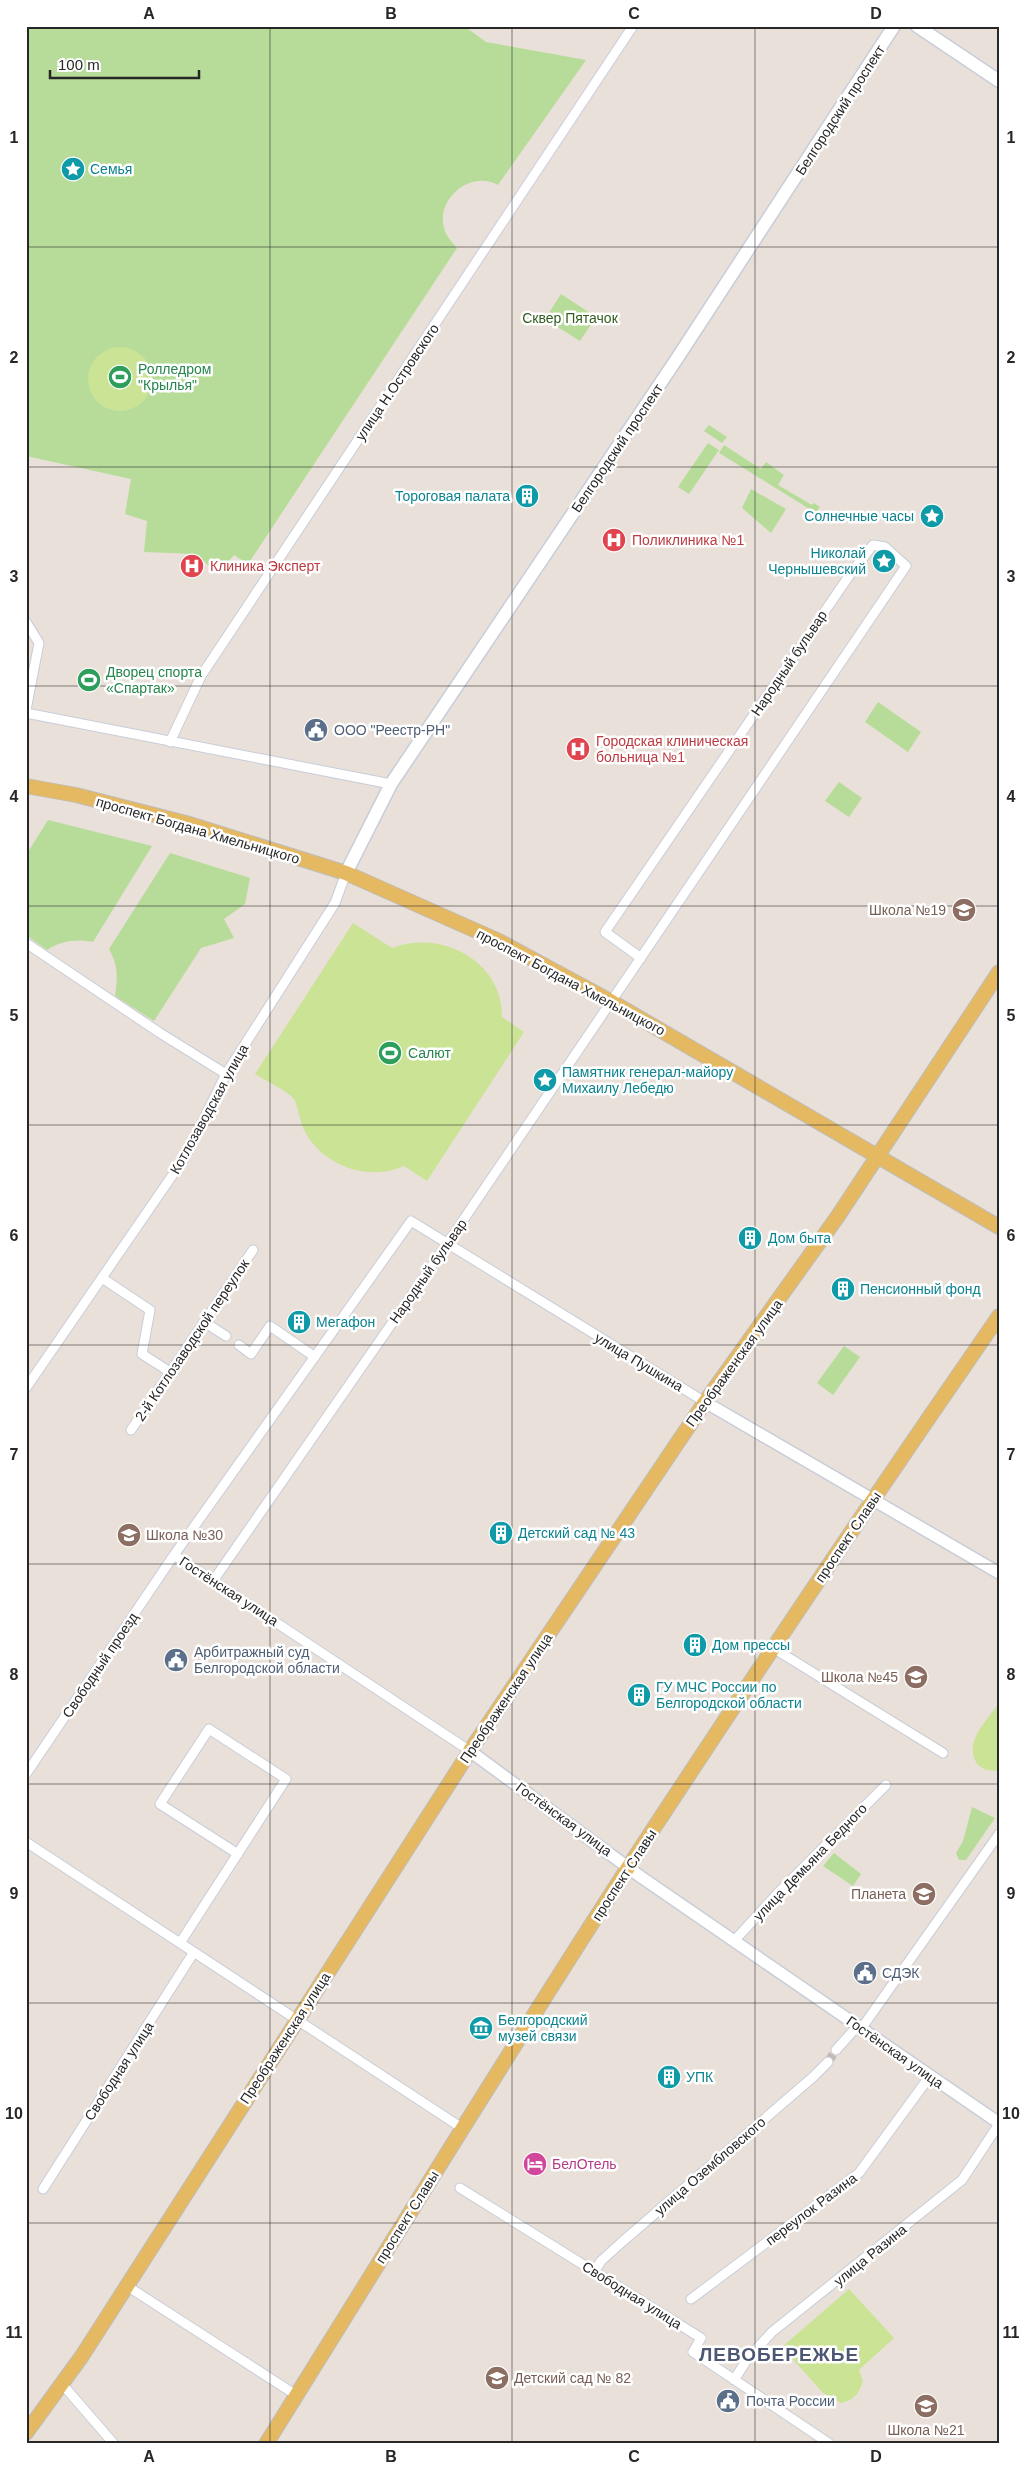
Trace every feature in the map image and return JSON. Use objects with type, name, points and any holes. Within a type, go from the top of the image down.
[{"type":"main road","name":"Белгородский проспект","points":[[342,872],[391,784],[676,360],[894,26]]},
{"type":"main road","points":[[917,26],[999,81]]},
{"type":"main road","name":"проспект Богдана Хмельницкого","points":[[26,786],[76,795],[186,823],[342,872],[499,941],[612,1002],[999,1227]]},
{"type":"main road","name":"Преображенская улица","points":[[26,2433],[63,2385],[470,1751],[705,1402],[796,1276],[999,972]]},
{"type":"main road","name":"проспект Славы","points":[[266,2444],[462,2128],[629,1866],[872,1500],[999,1316]]},
{"type":"street","name":"улица Н.Островского","points":[[170,742],[201,676],[633,26]]},
{"type":"street","name":"Народный бульвар","points":[[213,1581],[447,1244],[906,566],[884,547],[873,545],[851,573],[605,932],[640,958]]},
{"type":"street","points":[[26,622],[39,643],[26,711],[170,742],[391,784]]},
{"type":"street","name":"Котлозаводская улица","points":[[26,1388],[185,1157],[226,1074],[335,904],[342,872]]},
{"type":"street","points":[[26,943],[160,1033],[226,1074]]},
{"type":"street","name":"улица Пушкина","points":[[315,1357],[411,1221],[705,1402],[999,1573]]},
{"type":"street","name":"2-й Котлозаводской переулок","points":[[131,1430],[252,1250]]},
{"type":"street","points":[[102,1278],[150,1310],[142,1354],[170,1372]]},
{"type":"street","points":[[204,1322],[226,1336]]},
{"type":"street","points":[[174,1555],[315,1357],[270,1326],[251,1354],[239,1346]]},
{"type":"street","name":"Гостёнская улица","points":[[174,1555],[470,1751],[734,1941],[999,2123]]},
{"type":"street","name":"Свободный проезд","points":[[26,1774],[174,1555]]},
{"type":"street","points":[[773,1648],[942,1753]]},
{"type":"street","points":[[180,1943],[238,1854],[286,1779],[209,1729],[160,1804],[238,1854]]},
{"type":"street","name":"улица Демьяна Бедного","points":[[734,1941],[776,1894],[886,1785]]},
{"type":"street","points":[[836,2050],[852,2031],[861,2029],[999,1834]]},
{"type":"street","points":[[26,1842],[462,2128]]},
{"type":"street","name":"Свободная улица","points":[[44,2189],[194,1952]]},
{"type":"street","name":"улица Озембловского","points":[[594,2272],[601,2261],[622,2242],[828,2062]]},
{"type":"street","name":"переулок Разина","points":[[691,2299],[859,2174],[930,2076]]},
{"type":"street","name":"улица Разина","points":[[734,2380],[748,2358],[772,2332],[962,2180],[999,2123]]},
{"type":"street","name":"Свободная улица","points":[[460,2188],[701,2338],[693,2352],[830,2444]]},
{"type":"street","points":[[127,2286],[296,2395]]},
{"type":"street","points":[[63,2385],[114,2444]]},
{"type":"green space","points":[[26,26],[464,26],[486,42],[586,60],[498,185],[488,181],[477,181],[467,184],[450,197],[443,217],[444,228],[457,248],[248,564],[234,555],[218,574],[196,554],[144,552],[147,521],[125,514],[131,479],[26,456]]},
{"type":"green space","name":"Сквер Пятачок","points":[[561,294],[596,317],[580,341],[545,319]]},
{"type":"green space","name":"Ролледром \"Крылья\"","points":[[120,347],[138,352],[143,356],[147,361],[152,379],[147,397],[143,402],[138,406],[120,411],[102,406],[97,402],[93,397],[88,379],[93,361],[97,356],[102,352]]},
{"type":"green space","points":[[709,425],[727,437],[722,443],[704,431]]},
{"type":"green space","points":[[708,443],[719,450],[689,494],[678,487]]},
{"type":"green space","points":[[724,445],[761,469],[766,462],[784,475],[778,485],[812,505],[814,503],[820,507],[816,513],[719,453]]},
{"type":"green space","points":[[751,489],[786,509],[771,533],[742,508]]},
{"type":"green space","points":[[878,702],[921,732],[908,752],[865,722]]},
{"type":"green space","points":[[839,782],[862,798],[849,817],[825,801]]},
{"type":"green space","points":[[48,820],[152,846],[93,942],[69,941],[47,950],[26,935],[26,855]]},
{"type":"green space","points":[[170,853],[250,878],[245,904],[224,919],[234,938],[201,948],[154,1021],[115,996],[117,972],[109,949]]},
{"type":"green space","name":"Салют","points":[[353,923],[392,948],[411,943],[430,943],[449,947],[466,955],[481,966],[492,980],[500,997],[502,1017],[524,1032],[427,1181],[404,1166],[390,1171],[376,1172],[348,1168],[335,1162],[313,1144],[305,1132],[294,1099],[255,1074]]},
{"type":"green space","points":[[844,1346],[860,1357],[833,1395],[817,1383]]},
{"type":"green space","points":[[999,1703],[999,1771],[986,1770],[978,1765],[974,1757],[974,1741],[982,1725]]},
{"type":"green space","points":[[972,1807],[995,1818],[966,1860],[959,1860],[956,1853],[963,1841]]},
{"type":"green space","points":[[834,1853],[861,1874],[853,1886],[823,1866]]},
{"type":"green space","points":[[849,2289],[894,2338],[859,2370],[863,2381],[860,2390],[853,2398],[841,2403],[823,2393],[782,2347]]},
{"type":"tunnel","points":[[828,2062],[836,2050]]},
{"type":"place","name":"Семья","points":[[73,169]]},
{"type":"place","name":"Ролледром \"Крылья\"","points":[[120,377]]},
{"type":"place","name":"Тороговая палата","points":[[527,496]]},
{"type":"place","name":"Солнечные часы","points":[[932,516]]},
{"type":"place","name":"Поликлиника №1","points":[[614,540]]},
{"type":"place","name":"Николай Чернышевский","points":[[884,561]]},
{"type":"place","name":"Клиника Эксперт","points":[[192,566]]},
{"type":"place","name":"Дворец спорта «Спартак»","points":[[89,680]]},
{"type":"place","name":"ООО \"Реестр-РН\"","points":[[316,730]]},
{"type":"place","name":"Городская клиническая больница №1","points":[[578,749]]},
{"type":"place","name":"Школа №19","points":[[964,910]]},
{"type":"place","name":"Салют","points":[[390,1053]]},
{"type":"place","name":"Памятник генерал-майору Михаилу Лебедю","points":[[545,1080]]},
{"type":"place","name":"Дом быта","points":[[750,1238]]},
{"type":"place","name":"Пенсионный фонд","points":[[843,1289]]},
{"type":"place","name":"Мегафон","points":[[299,1322]]},
{"type":"place","name":"Детский сад № 43","points":[[501,1533]]},
{"type":"place","name":"Школа №30","points":[[129,1535]]},
{"type":"place","name":"Дом прессы","points":[[695,1645]]},
{"type":"place","name":"Арбитражный суд Белгородской области","points":[[176,1660]]},
{"type":"place","name":"Школа №45","points":[[916,1677]]},
{"type":"place","name":"ГУ МЧС России по Белгородской области","points":[[639,1695]]},
{"type":"place","name":"Планета","points":[[924,1894]]},
{"type":"place","name":"СДЭК","points":[[865,1973]]},
{"type":"place","name":"Белгородский музей связи","points":[[481,2028]]},
{"type":"place","name":"УПК","points":[[669,2077]]},
{"type":"place","name":"БелОтель","points":[[535,2164]]},
{"type":"place","name":"Детский сад № 82","points":[[497,2378]]},
{"type":"place","name":"Почта России","points":[[728,2401]]},
{"type":"place","name":"Школа №21","points":[[926,2406]]},
{"type":"district","name":"ЛЕВОБЕРЕЖЬЕ","points":[[779,2354]]}]
